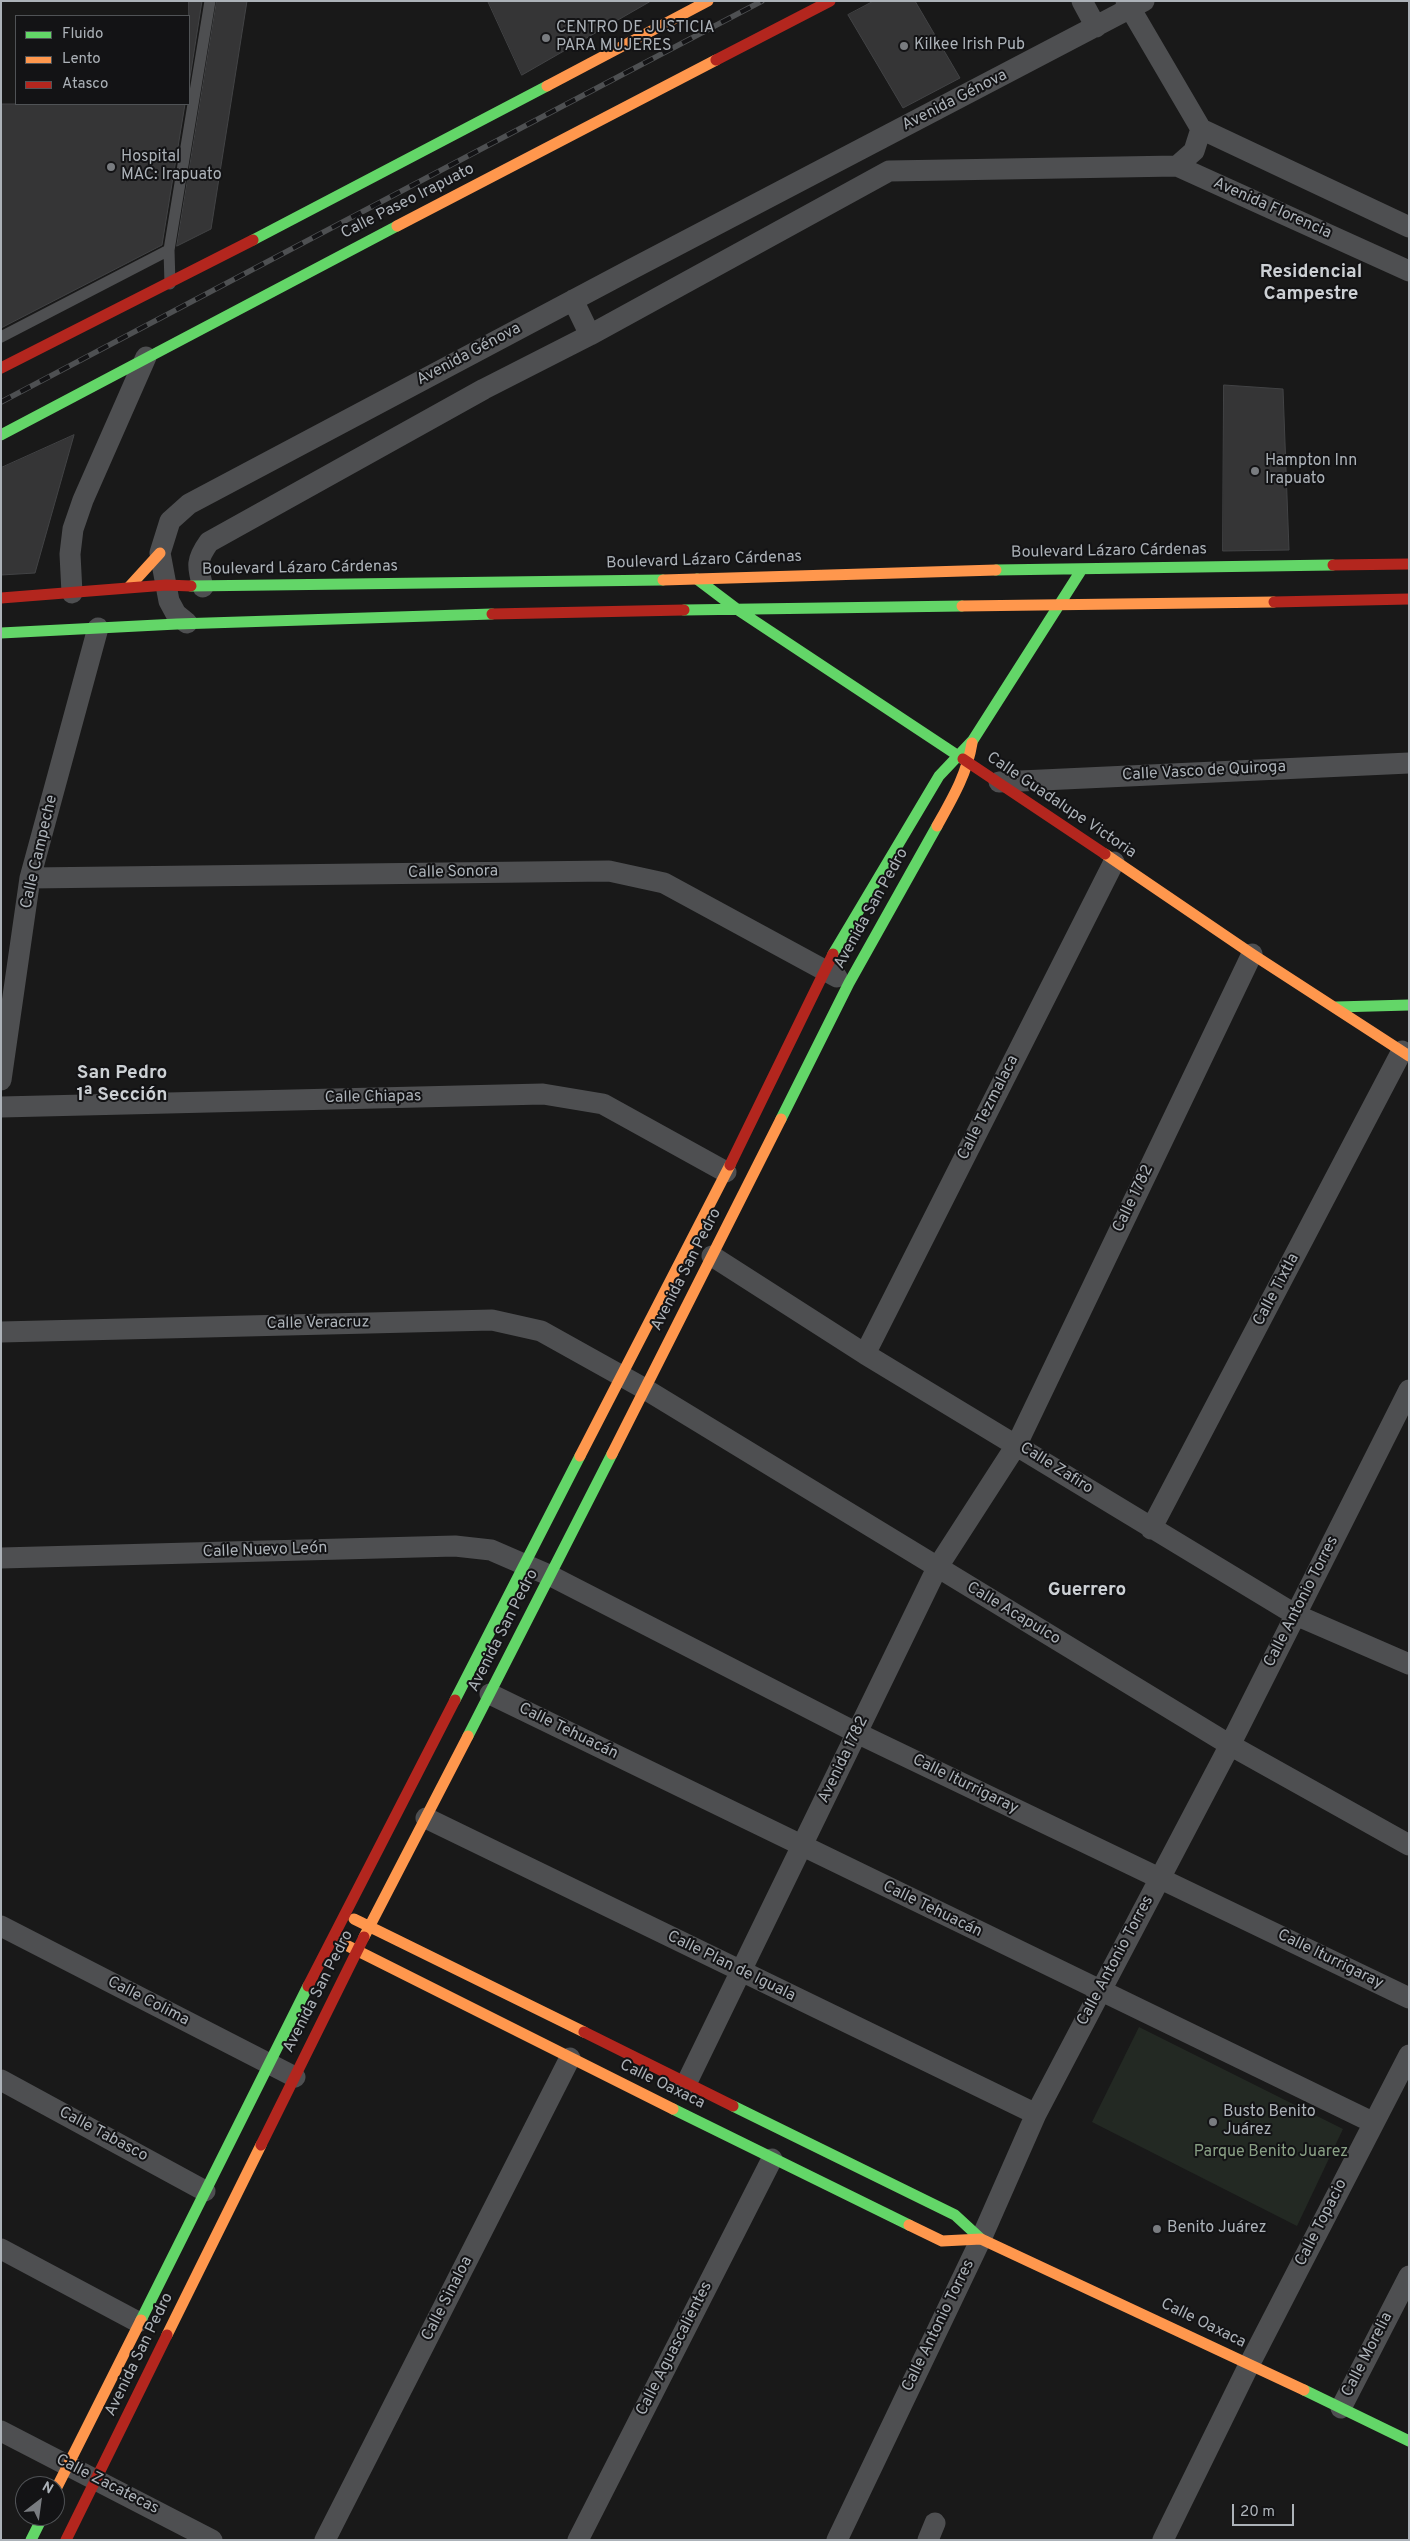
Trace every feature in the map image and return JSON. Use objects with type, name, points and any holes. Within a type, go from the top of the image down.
[{"type":"street","points":[[1,368],[170,284],[708,1]]},
{"type":"street","name":"Calle Paseo Irapuato","points":[[1,435],[146,357],[830,1]]},
{"type":"street","points":[[1082,1],[1096,27]]},
{"type":"street","points":[[1134,4],[1201,129],[1409,227]]},
{"type":"street","name":"Avenida Génova","points":[[187,623],[176,614],[169,600],[160,553],[164,535],[170,521],[189,504],[573,300],[1096,27],[1134,4]]},
{"type":"street","points":[[204,587],[198,568],[199,555],[209,542],[484,389],[590,335],[889,171],[1177,166],[1194,151],[1201,129]]},
{"type":"street","points":[[872,145],[889,171]]},
{"type":"street","name":"Avenida Florencia","points":[[1177,166],[1409,271]]},
{"type":"street","points":[[573,300],[590,335]]},
{"type":"street","points":[[70,600],[70,554],[73,529],[83,500],[146,357]]},
{"type":"street","points":[[129,587],[160,553]]},
{"type":"street","name":"Boulevard Lázaro Cárdenas","points":[[1,598],[70,600],[129,587],[166,585],[204,587],[696,579],[892,571],[1409,564]]},
{"type":"street","name":"Avenida San Pedro","points":[[62,2476],[269,2064],[726,1172],[824,969],[939,776],[973,740],[1082,569]]},
{"type":"street","name":"Calle Guadalupe Victoria","points":[[696,579],[738,610],[999,782],[1114,862],[1405,1053]]},
{"type":"street","points":[[1,632],[187,623],[738,610],[1409,599]]},
{"type":"street","points":[[1,632],[18,624],[58,618]]},
{"type":"street","name":"Calle Campeche","points":[[1,1080],[30,878],[98,628]]},
{"type":"street","name":"Avenida San Pedro","points":[[66,2540],[357,1951],[551,1576],[849,983],[958,788],[969,762],[973,740]]},
{"type":"street","name":"Calle Vasco de Quiroga","points":[[999,782],[1409,763]]},
{"type":"street","name":"Calle Tezmalaca","points":[[865,1354],[1114,862]]},
{"type":"street","name":"Calle Sonora","points":[[30,878],[609,871],[664,883],[849,983]]},
{"type":"street","name":"Calle 1782","points":[[1017,1444],[1252,954]]},
{"type":"street","points":[[1336,1007],[1409,1005]]},
{"type":"street","name":"Calle Tixtla","points":[[1152,1529],[1405,1053]]},
{"type":"street","name":"Calle Chiapas","points":[[1,1107],[543,1094],[602,1104],[726,1172]]},
{"type":"street","name":"Calle Zafiro","points":[[712,1256],[865,1354],[1017,1444],[1152,1529],[1296,1615],[1409,1664]]},
{"type":"street","name":"Calle Veracruz","points":[[1,1332],[492,1320],[541,1331],[621,1377]]},
{"type":"street","name":"Calle Acapulco","points":[[621,1377],[645,1389],[1230,1745],[1409,1845]]},
{"type":"street","name":"Calle Antonio Torres","points":[[837,2540],[981,2239],[1036,2114],[1230,1745],[1408,1392]]},
{"type":"street","name":"Avenida 1782","points":[[686,2084],[937,1568],[1017,1444]]},
{"type":"street","name":"Calle Nuevo León","points":[[1,1558],[454,1546],[491,1550],[526,1565]]},
{"type":"street","name":"Calle Iturrigaray","points":[[526,1565],[858,1733],[1409,1998]]},
{"type":"street","name":"Calle Tehuacán","points":[[490,1694],[1100,1992],[1374,2123]]},
{"type":"street","name":"Calle Plan de Iguala","points":[[426,1818],[1036,2114]]},
{"type":"street","name":"Calle Oaxaca","points":[[345,1915],[686,2084],[747,2129],[772,2159],[942,2241],[981,2239]]},
{"type":"street","name":"Calle Colima","points":[[1,1926],[295,2077]]},
{"type":"street","name":"Calle Oaxaca","points":[[334,1939],[570,2058],[955,2215],[981,2239],[1148,2315],[1409,2441]]},
{"type":"street","name":"Calle Topacio","points":[[1163,2540],[1249,2365],[1409,2055]]},
{"type":"street","name":"Calle Sinaloa","points":[[325,2540],[570,2058]]},
{"type":"street","name":"Calle Tabasco","points":[[1,2080],[205,2191]]},
{"type":"street","name":"Calle Aguascalientes","points":[[578,2540],[772,2159]]},
{"type":"street","points":[[1,2249],[138,2322]]},
{"type":"street","name":"Calle Morelia","points":[[1341,2408],[1409,2276]]},
{"type":"street","name":"Calle Zacatecas","points":[[1,2431],[212,2540]]},
{"type":"street","points":[[32,2540],[38,2526]]},
{"type":"lane","points":[[170,284],[169,250],[188,125],[210,1]]},
{"type":"lane","points":[[1,337],[169,250]]},
{"type":"green space","name":"Parque Benito Juarez","points":[[1139,2027],[1343,2129],[1297,2226],[1092,2122]]},
{"type":"building","points":[[189,1],[202,1],[190,78],[190,15]]},
{"type":"building","points":[[217,1],[247,1],[211,229],[177,246]]},
{"type":"building","name":"CENTRO DE JUSTICIA PARA MUJERES","points":[[488,1],[651,1],[522,75]]},
{"type":"building","name":"Kilkee Irish Pub","points":[[874,1],[915,1],[960,78],[903,108],[848,15]]},
{"type":"building","name":"Hospital MAC: Irapuato","points":[[1,104],[185,105],[162,245],[1,328]]},
{"type":"building","name":"Hampton Inn Irapuato","points":[[1224,385],[1283,389],[1289,550],[1223,551]]},
{"type":"building","points":[[74,435],[35,573],[1,575],[1,468]]},
{"type":"railway","points":[[1,402],[762,1]]},
{"type":"traffic: fast","points":[[253,240],[547,86]]},
{"type":"traffic: fast","points":[[1,435],[397,226]]},
{"type":"traffic: fast","points":[[996,570],[1333,565]]},
{"type":"traffic: fast","points":[[833,954],[939,776],[973,740],[1082,569]]},
{"type":"traffic: fast","points":[[697,579],[738,610],[963,759]]},
{"type":"traffic: fast","points":[[191,586],[663,580]]},
{"type":"traffic: fast","points":[[684,610],[962,606]]},
{"type":"traffic: fast","points":[[1,633],[177,624],[492,614]]},
{"type":"traffic: fast","points":[[781,1119],[849,983],[937,826]]},
{"type":"traffic: fast","points":[[1336,1007],[1409,1005]]},
{"type":"traffic: fast","points":[[468,1736],[612,1454]]},
{"type":"traffic: fast","points":[[455,1700],[580,1456]]},
{"type":"traffic: fast","points":[[141,2320],[308,1986]]},
{"type":"traffic: fast","points":[[733,2106],[955,2215],[981,2239]]},
{"type":"traffic: fast","points":[[673,2109],[909,2225]]},
{"type":"traffic: fast","points":[[1304,2390],[1409,2441]]},
{"type":"traffic: fast","points":[[31,2540],[38,2526]]},
{"type":"traffic: slow","points":[[547,86],[708,1]]},
{"type":"traffic: slow","points":[[397,226],[716,60]]},
{"type":"traffic: slow","points":[[129,587],[160,553]]},
{"type":"traffic: slow","points":[[663,580],[996,570]]},
{"type":"traffic: slow","points":[[962,606],[1274,602]]},
{"type":"traffic: slow","points":[[937,826],[963,776],[972,743]]},
{"type":"traffic: slow","points":[[1105,854],[1252,954],[1409,1056]]},
{"type":"traffic: slow","points":[[612,1454],[781,1119]]},
{"type":"traffic: slow","points":[[580,1456],[730,1165]]},
{"type":"traffic: slow","points":[[364,1937],[468,1736]]},
{"type":"traffic: slow","points":[[354,1919],[584,2032]]},
{"type":"traffic: slow","points":[[340,1942],[673,2109]]},
{"type":"traffic: slow","points":[[167,2335],[261,2145]]},
{"type":"traffic: slow","points":[[909,2225],[942,2241],[981,2239]]},
{"type":"traffic: slow","points":[[981,2239],[1304,2390]]},
{"type":"traffic: slow","points":[[63,2476],[141,2320]]},
{"type":"traffic: jam","points":[[716,60],[830,1]]},
{"type":"traffic: jam","points":[[1,368],[253,240]]},
{"type":"traffic: jam","points":[[1333,565],[1409,564]]},
{"type":"traffic: jam","points":[[1,598],[166,585],[191,586]]},
{"type":"traffic: jam","points":[[1274,602],[1409,599]]},
{"type":"traffic: jam","points":[[492,614],[684,610]]},
{"type":"traffic: jam","points":[[963,759],[1105,854]]},
{"type":"traffic: jam","points":[[730,1165],[833,954]]},
{"type":"traffic: jam","points":[[308,1986],[455,1700]]},
{"type":"traffic: jam","points":[[261,2145],[364,1937]]},
{"type":"traffic: jam","points":[[584,2032],[733,2106]]},
{"type":"traffic: jam","points":[[66,2540],[167,2335]]},
{"type":"place","name":"CENTRO DE JUSTICIA PARA MUJERES","points":[[546,38]]},
{"type":"place","name":"Kilkee Irish Pub","points":[[904,46]]},
{"type":"place","name":"Hospital MAC: Irapuato","points":[[111,167]]},
{"type":"place","name":"Hampton Inn Irapuato","points":[[1255,471]]},
{"type":"place","name":"Busto Benito Juárez","points":[[1213,2122]]},
{"type":"place","name":"Benito Juárez","points":[[1157,2229]]},
{"type":"district","name":"Residencial Campestre","points":[[1311,284]]},
{"type":"district","name":"San Pedro 1ª Sección","points":[[122,1085]]},
{"type":"district","name":"Guerrero","points":[[1087,1591]]}]
